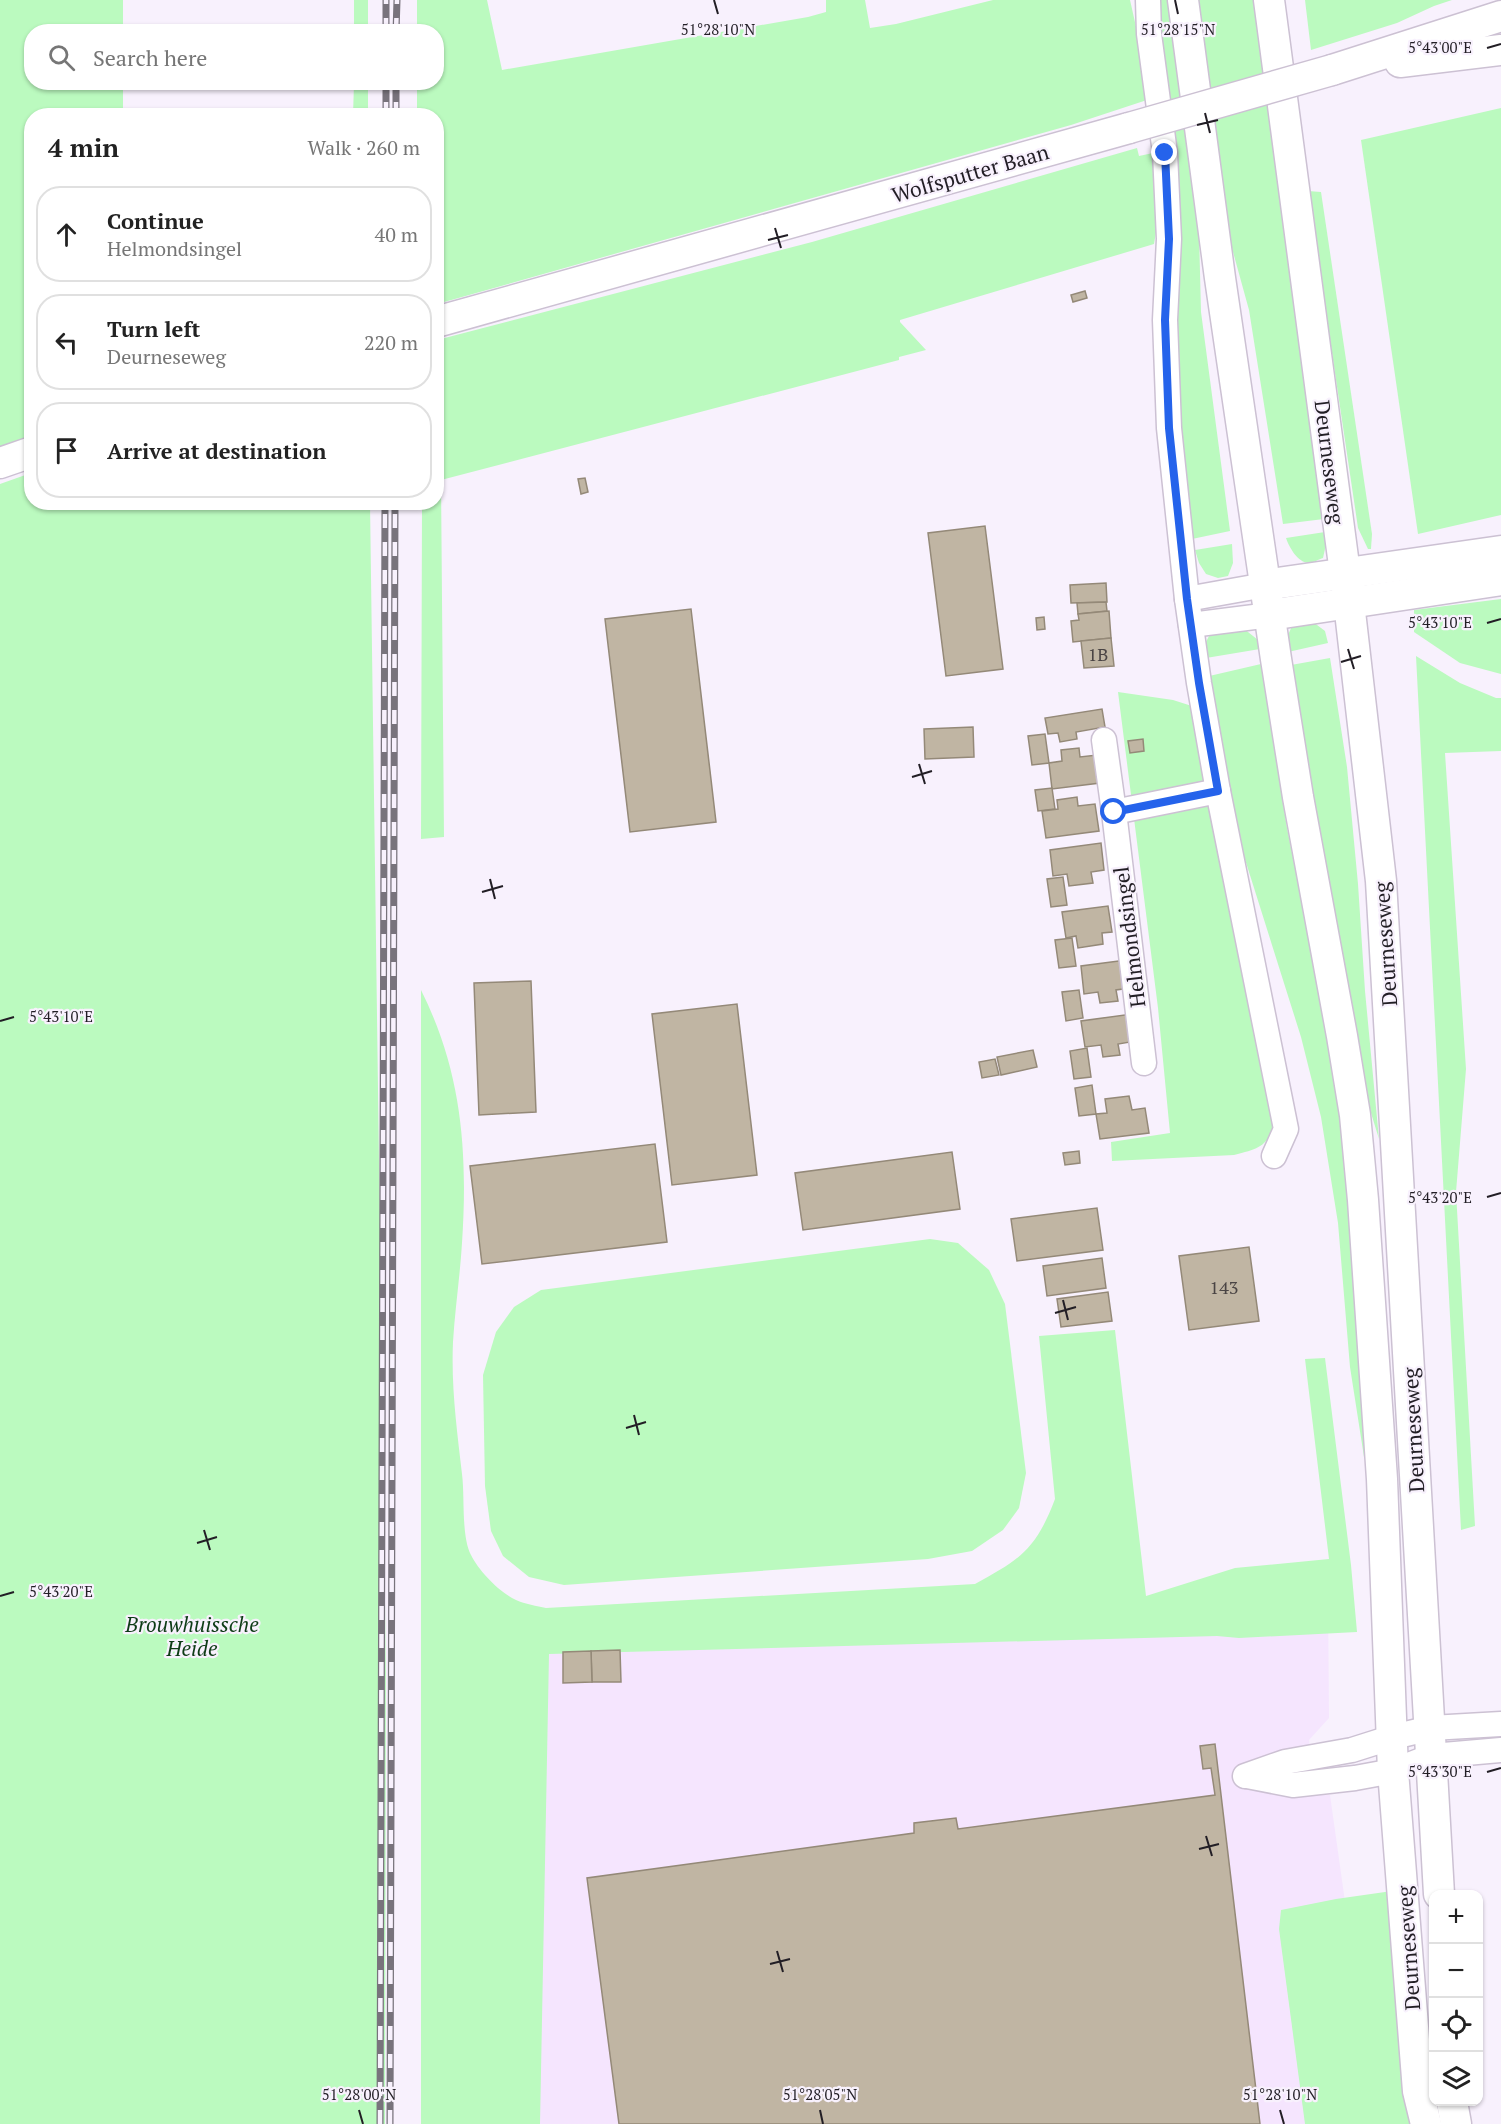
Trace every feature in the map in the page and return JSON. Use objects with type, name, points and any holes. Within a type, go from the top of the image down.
[{"type":"main road","name":"Deurneseweg","points":[[1182,0],[1265,585],[1298,797],[1355,1115],[1364,1200],[1382,1479],[1393,1770],[1418,2091],[1426,2124]]},
{"type":"main road","name":"Deurneseweg","points":[[1269,0],[1349,603],[1381,881],[1439,1890]]},
{"type":"main road","name":"Wolfsputter Baan","points":[[444,320],[1332,70],[1501,14]]},
{"type":"main road","points":[[1332,70],[1501,50]]},
{"type":"main road","points":[[0,463],[24,455]]},
{"type":"main road","points":[[1265,585],[1501,551]]},
{"type":"main road","points":[[1270,615],[1501,580]]},
{"type":"main road","points":[[1453,2106],[1456,2124]]},
{"type":"street","points":[[1148,0],[1149,34],[1165,153],[1169,239],[1165,320],[1169,428],[1187,599],[1218,791],[1286,1129],[1274,1156]]},
{"type":"street","points":[[1187,599],[1265,585]]},
{"type":"street","points":[[1191,625],[1270,615]]},
{"type":"street","name":"Helmondsingel","points":[[1104,740],[1144,1063]]},
{"type":"street","points":[[1114,812],[1218,791]]},
{"type":"street","points":[[1501,1724],[1432,1742],[1393,1770],[1355,1778],[1293,1785],[1245,1776],[1286,1762],[1352,1750],[1393,1737],[1432,1742],[1501,1750]]},
{"type":"shaded area","points":[[1328,1593],[1329,1718],[1309,1740],[1317,1795],[1330,1795],[1349,1930],[1360,2124],[443,2124],[447,1629]]},
{"type":"green space","points":[[0,0],[123,0],[123,24],[24,24],[24,90],[123,90],[123,108],[24,108],[24,438],[0,447]]},
{"type":"green space","points":[[354,0],[368,0],[368,24],[354,24]]},
{"type":"green space","points":[[417,0],[487,0],[502,70],[808,17],[826,12],[826,0],[865,0],[870,28],[896,24],[993,0],[1130,0],[1139,40],[1147,100],[1071,125],[444,302],[444,108],[417,108],[417,90],[444,90],[444,24],[417,24]]},
{"type":"green space","points":[[1156,0],[1169,0],[1199,232],[1201,312],[1230,531],[1192,539],[1182,436]]},
{"type":"green space","points":[[1199,0],[1253,0],[1324,519],[1283,524],[1249,310],[1230,241]]},
{"type":"green space","points":[[1305,0],[1452,0],[1397,23],[1311,50]]},
{"type":"green space","points":[[354,90],[368,90],[368,108],[353,108]]},
{"type":"green space","points":[[1501,108],[1501,515],[1418,534],[1361,140]]},
{"type":"green space","points":[[1137,148],[1139,156],[1153,153],[1158,220],[1154,244],[900,320],[926,350],[899,357],[899,360],[444,479],[444,338],[812,242]]},
{"type":"green space","points":[[1308,191],[1321,192],[1372,534],[1371,549],[1368,549],[1358,528]]},
{"type":"green space","name":"Brouwhuissche Heide","points":[[24,475],[24,510],[370,510],[386,1674],[385,2124],[0,2124],[0,484]]},
{"type":"green space","points":[[422,510],[441,510],[444,837],[421,839]]},
{"type":"green space","points":[[1325,532],[1323,558],[1311,563],[1298,557],[1286,538]]},
{"type":"green space","points":[[1232,544],[1233,563],[1228,576],[1218,578],[1206,574],[1195,550]]},
{"type":"green space","points":[[1501,599],[1501,674],[1460,663],[1414,632],[1414,610]]},
{"type":"green space","points":[[1313,622],[1325,631],[1328,643],[1288,652],[1287,637],[1293,624]]},
{"type":"green space","points":[[1243,628],[1258,640],[1260,649],[1206,658],[1204,646],[1209,636]]},
{"type":"green space","points":[[1416,656],[1460,683],[1501,698],[1501,751],[1445,753],[1466,1069],[1456,1192],[1475,1526],[1461,1530]]},
{"type":"green space","points":[[1330,658],[1347,767],[1379,1139],[1371,1113],[1343,978],[1291,665]]},
{"type":"green space","points":[[1261,664],[1287,828],[1344,1110],[1366,1436],[1364,1457],[1350,1367],[1338,1223],[1321,1117],[1301,1037],[1243,853],[1226,790],[1205,677]]},
{"type":"green space","points":[[1118,692],[1173,700],[1195,707],[1276,1121],[1266,1141],[1256,1148],[1234,1155],[1112,1161],[1111,1142],[1170,1133],[1158,1008]]},
{"type":"green space","points":[[421,990],[446,1051],[454,1082],[462,1145],[464,1209],[453,1359],[466,1538],[471,1555],[479,1568],[496,1586],[516,1600],[546,1608],[975,1584],[1025,1551],[1041,1530],[1055,1499],[1039,1336],[1115,1330],[1146,1596],[1235,1568],[1329,1559],[1305,1359],[1325,1358],[1351,1565],[1357,1632],[1239,1638],[1217,1636],[549,1654],[540,2124],[421,2124]]},
{"type":"green space","points":[[930,1239],[958,1243],[989,1270],[1005,1304],[1026,1473],[1019,1508],[1003,1530],[972,1551],[928,1559],[564,1585],[529,1577],[503,1556],[491,1531],[485,1486],[483,1375],[496,1332],[514,1307],[541,1290]]},
{"type":"green space","points":[[1392,1891],[1425,2124],[1305,2124],[1279,1929],[1281,1910]]},
{"type":"building","points":[[1085,291],[1087,298],[1073,302],[1071,295]]},
{"type":"building","points":[[585,478],[588,492],[581,494],[578,479]]},
{"type":"building","points":[[985,526],[1003,669],[946,676],[928,533]]},
{"type":"building","points":[[1106,583],[1107,602],[1071,603],[1070,585]]},
{"type":"building","points":[[1106,602],[1107,611],[1078,614],[1077,603]]},
{"type":"building","points":[[691,609],[716,822],[630,832],[605,619]]},
{"type":"building","points":[[1109,611],[1111,638],[1073,642],[1071,621],[1079,620],[1078,614]]},
{"type":"building","points":[[1044,617],[1045,629],[1037,630],[1036,618]]},
{"type":"building","points":[[1111,638],[1114,666],[1084,668],[1081,641]]},
{"type":"building","points":[[1102,709],[1105,727],[1076,732],[1077,739],[1060,742],[1058,733],[1048,734],[1045,718]]},
{"type":"building","points":[[973,727],[974,757],[925,759],[924,729]]},
{"type":"building","points":[[1045,734],[1049,763],[1032,765],[1028,736]]},
{"type":"building","points":[[1143,739],[1144,751],[1130,753],[1128,741]]},
{"type":"building","points":[[1079,748],[1080,757],[1097,755],[1100,783],[1052,789],[1049,763],[1062,761],[1061,750]]},
{"type":"building","points":[[1052,788],[1055,809],[1038,811],[1035,790]]},
{"type":"building","points":[[1077,797],[1078,806],[1095,804],[1099,831],[1046,838],[1042,811],[1058,809],[1057,800]]},
{"type":"building","points":[[1101,843],[1104,870],[1091,872],[1093,883],[1069,886],[1067,874],[1053,876],[1050,850]]},
{"type":"building","points":[[1063,877],[1067,905],[1051,907],[1047,879]]},
{"type":"building","points":[[1108,906],[1112,932],[1102,933],[1103,944],[1078,948],[1076,936],[1066,938],[1062,912]]},
{"type":"building","points":[[1072,938],[1076,966],[1059,968],[1055,940]]},
{"type":"building","points":[[1126,960],[1130,988],[1116,990],[1118,1001],[1100,1003],[1098,992],[1084,994],[1081,966]]},
{"type":"building","points":[[531,981],[536,1112],[479,1115],[474,983]]},
{"type":"building","points":[[1079,990],[1083,1018],[1066,1021],[1062,992]]},
{"type":"building","points":[[737,1004],[757,1175],[672,1185],[652,1014]]},
{"type":"building","points":[[1132,1014],[1136,1041],[1118,1044],[1120,1055],[1103,1057],[1101,1045],[1085,1047],[1081,1021]]},
{"type":"building","points":[[1087,1048],[1091,1077],[1074,1079],[1070,1051]]},
{"type":"building","points":[[1033,1050],[1037,1067],[1001,1075],[997,1057]]},
{"type":"building","points":[[995,1059],[999,1075],[982,1078],[979,1062]]},
{"type":"building","points":[[1092,1085],[1096,1114],[1079,1116],[1075,1088]]},
{"type":"building","points":[[1129,1096],[1132,1110],[1145,1108],[1149,1133],[1100,1139],[1096,1114],[1107,1113],[1105,1099]]},
{"type":"building","points":[[655,1144],[667,1242],[482,1264],[470,1166]]},
{"type":"building","points":[[1079,1151],[1080,1163],[1065,1165],[1063,1153]]},
{"type":"building","points":[[952,1152],[960,1209],[803,1230],[795,1173]]},
{"type":"building","points":[[1097,1208],[1103,1250],[1017,1261],[1011,1219]]},
{"type":"building","points":[[1249,1247],[1259,1321],[1189,1330],[1179,1256]]},
{"type":"building","points":[[1102,1258],[1106,1288],[1047,1296],[1043,1266]]},
{"type":"building","points":[[1108,1292],[1112,1321],[1061,1327],[1057,1299]]},
{"type":"building","points":[[620,1650],[621,1682],[592,1682],[591,1651]]},
{"type":"building","points":[[591,1651],[592,1682],[563,1683],[563,1652]]},
{"type":"building","points":[[1215,1744],[1260,2124],[619,2124],[587,1878],[914,1833],[914,1823],[956,1818],[958,1829],[1215,1795],[1211,1768],[1203,1769],[1200,1746]]},
{"type":"railway","points":[[386,0],[386,24]]},
{"type":"railway","points":[[396,24],[397,0]]},
{"type":"railway","points":[[386,90],[386,108]]},
{"type":"railway","points":[[396,90],[396,108]]},
{"type":"railway","points":[[380,2124],[385,510]]},
{"type":"railway","points":[[390,2124],[395,510]]},
{"type":"route","points":[[1114,812],[1218,791],[1187,599],[1169,428],[1165,320],[1169,239],[1165,153]]}]
